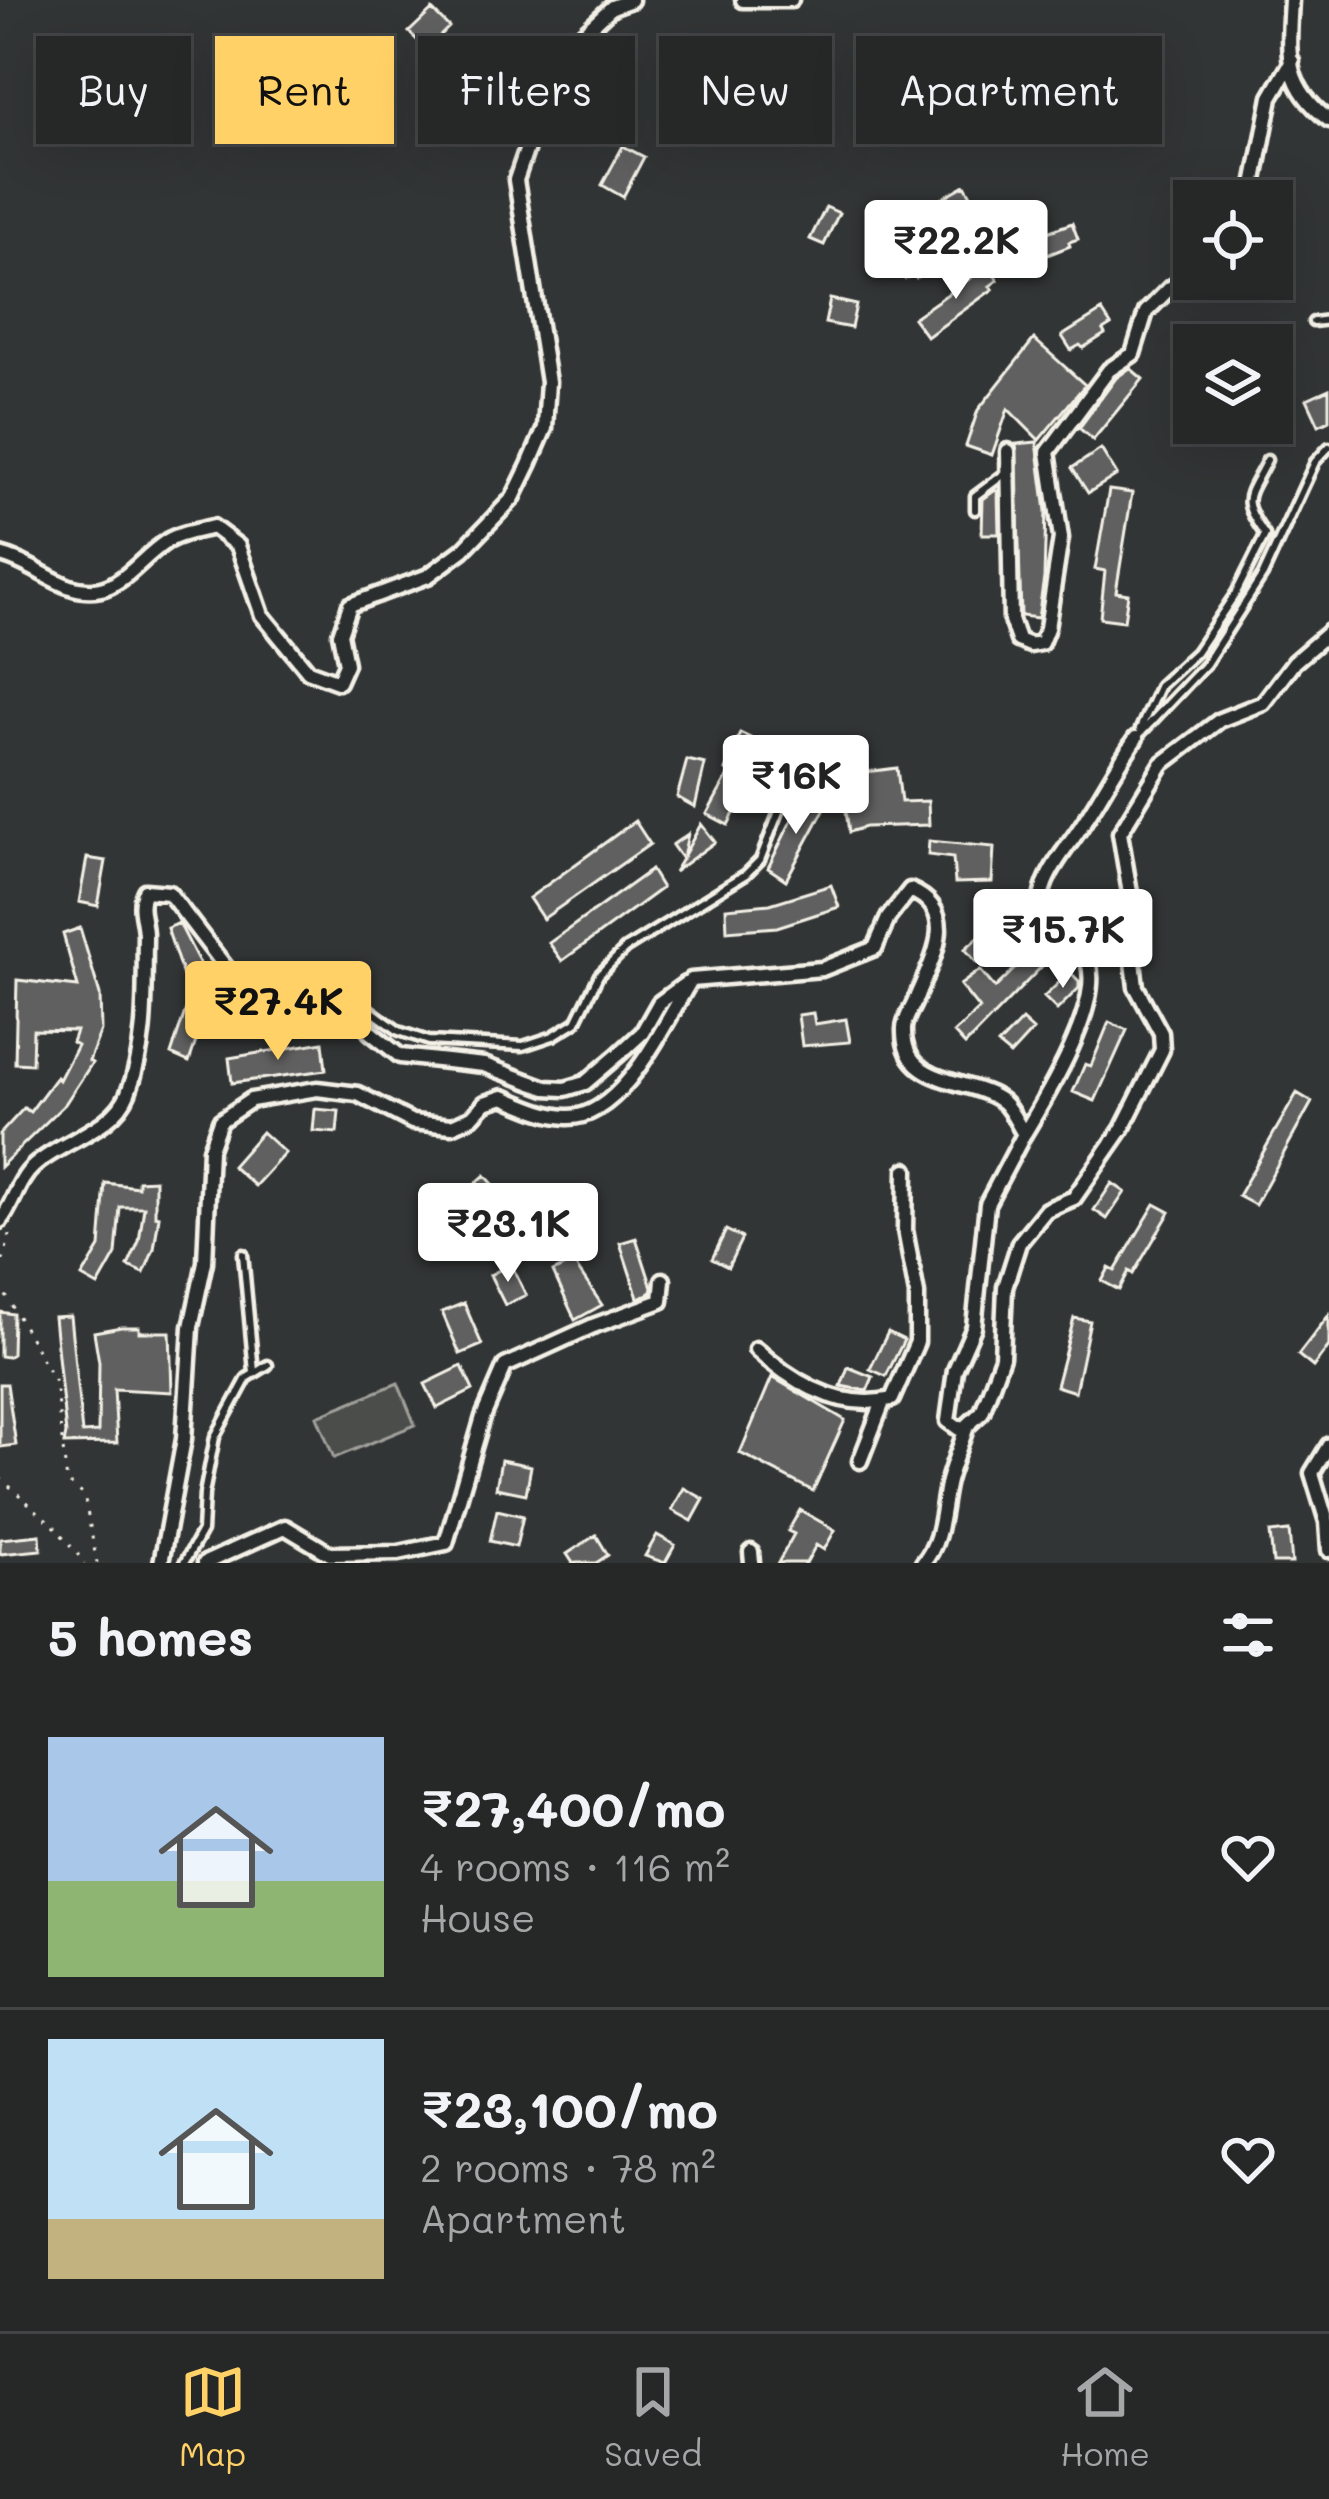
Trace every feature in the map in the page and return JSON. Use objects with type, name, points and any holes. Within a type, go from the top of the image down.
[{"type":"street","points":[[0,555],[40,569],[68,586],[96,591],[121,584],[138,562],[172,537],[212,527],[238,546],[262,615],[308,671],[338,682],[346,664],[340,634],[350,605],[428,575],[463,550],[513,497],[537,446],[544,428],[548,382],[516,180],[542,104],[572,44],[612,7],[631,0]]},
{"type":"street","points":[[743,0],[791,0]]},
{"type":"street","points":[[1292,0],[1294,84],[1329,121]]},
{"type":"street","points":[[1255,180],[1271,98],[1292,61]]},
{"type":"street","points":[[1008,452],[1011,620],[1018,640],[1030,646],[1041,643],[1047,628],[1061,538],[1048,452],[1109,370],[1133,354],[1146,312],[1173,286]]},
{"type":"street","points":[[1136,738],[1073,838],[1056,855],[1036,908],[1040,933],[1070,941],[1084,953],[1092,971],[1081,1024],[1058,1079],[987,1204],[974,1327],[955,1370],[946,1413],[959,1429],[982,1412],[1002,1357],[1005,1287],[1018,1243],[1046,1210],[1075,1198],[1122,1129],[1162,1050],[1162,1033],[1136,987],[1133,910],[1120,833],[1162,764],[1195,735],[1264,703],[1294,662],[1329,632]]},
{"type":"street","points":[[2,1219],[33,1166],[114,1114],[127,1096],[143,1036],[145,927],[141,900],[145,891],[169,893],[237,982],[271,998],[335,985],[370,1032],[400,1056],[484,1065],[546,1088],[565,1089],[585,1083],[618,1055],[642,1033],[659,1003],[691,980],[822,969],[874,948],[888,918],[910,890],[927,897],[940,915],[940,936],[903,1028],[911,1056],[931,1076],[1004,1103],[1024,1134]]},
{"type":"street","points":[[161,1563],[184,1439],[191,1327],[205,1262],[210,1149],[220,1121],[251,1100],[317,1088],[358,1094],[412,1122],[452,1126],[503,1096],[572,1118],[599,1107],[623,1086],[660,1037],[691,980]]},
{"type":"street","points":[[756,1349],[839,1400],[851,1404],[892,1400],[917,1342],[917,1294],[905,1230],[906,1170]]},
{"type":"street","points":[[205,1563],[285,1527],[330,1554],[399,1553],[446,1543],[482,1417],[505,1366],[661,1300],[663,1280]]},
{"type":"street","points":[[860,1461],[883,1402]]},
{"type":"street","points":[[923,1563],[940,1528],[967,1426]]},
{"type":"street","points":[[1329,1445],[1312,1473],[1328,1522],[1329,1550]]},
{"type":"lane","points":[[1313,322],[1329,320]]},
{"type":"lane","points":[[1136,738],[1206,664],[1263,575],[1316,462],[1329,447]]},
{"type":"lane","points":[[1136,738],[1160,685],[1196,652],[1236,592],[1265,536],[1247,510],[1267,460]]},
{"type":"lane","points":[[975,510],[975,496],[1007,472]]},
{"type":"lane","points":[[335,985],[399,1031],[429,1041],[523,1046],[553,1036],[576,1022],[599,975],[625,949],[746,874],[760,860],[780,809]]},
{"type":"lane","points":[[243,1254],[254,1372]]},
{"type":"lane","points":[[184,1563],[202,1531],[215,1437],[247,1378],[268,1364]]},
{"type":"path","points":[[0,1272],[13,1228],[2,1219]]},
{"type":"path","points":[[0,1286],[55,1382],[67,1482],[84,1495],[97,1563]]},
{"type":"path","points":[[0,1478],[55,1527],[85,1563]]},
{"type":"shaded area","points":[[398,1383],[415,1425],[334,1458],[317,1416]]},
{"type":"building","points":[[432,10],[449,27],[440,36],[418,36],[418,41],[409,32]]},
{"type":"building","points":[[623,146],[644,157],[623,197],[602,185]]},
{"type":"building","points":[[965,185],[983,216],[998,207],[1007,222],[977,244],[975,240],[966,245],[950,218],[935,226],[925,208]]},
{"type":"building","points":[[826,207],[839,213],[824,245],[810,239]]},
{"type":"building","points":[[1072,223],[1078,239],[1069,242],[1070,246],[1045,256],[1044,251],[1034,255],[1028,239]]},
{"type":"building","points":[[937,241],[946,256],[916,278],[914,274],[905,279],[896,264]]},
{"type":"building","points":[[988,266],[998,280],[990,286],[993,289],[927,337],[913,318]]},
{"type":"building","points":[[830,299],[856,305],[851,328],[825,323]]},
{"type":"building","points":[[1102,311],[1111,325],[1103,330],[1105,334],[1071,350],[1062,336]]},
{"type":"building","points":[[1034,339],[1085,385],[1039,440],[1008,409],[992,455],[966,446],[978,410]]},
{"type":"building","points":[[1130,368],[1143,379],[1093,440],[1079,428],[1116,378]]},
{"type":"building","points":[[1329,389],[1329,420],[1319,425],[1307,399]]},
{"type":"building","points":[[1037,442],[1046,511],[1038,618],[1021,616],[1016,444]]},
{"type":"building","points":[[1101,449],[1117,475],[1088,493],[1072,468]]},
{"type":"building","points":[[1109,490],[1132,493],[1116,592],[1128,594],[1124,621],[1100,618],[1105,571],[1095,569]]},
{"type":"building","points":[[998,491],[999,534],[982,534],[983,499]]},
{"type":"building","points":[[740,733],[759,742],[741,787],[746,790],[728,825],[707,814],[730,772],[726,770]]},
{"type":"building","points":[[687,760],[705,764],[695,807],[677,797]]},
{"type":"building","points":[[866,767],[866,772],[897,768],[901,802],[928,801],[929,825],[849,832],[840,769]]},
{"type":"building","points":[[803,797],[825,808],[786,880],[768,868]]},
{"type":"building","points":[[635,821],[650,844],[543,919],[529,898]]},
{"type":"building","points":[[701,824],[715,842],[674,872],[682,859],[672,845],[688,834],[683,857]]},
{"type":"building","points":[[929,841],[994,847],[992,882],[955,883],[953,858],[928,855]]},
{"type":"building","points":[[87,858],[106,861],[98,906],[79,902]]},
{"type":"building","points":[[651,870],[662,888],[562,961],[549,943]]},
{"type":"building","points":[[831,885],[839,907],[777,927],[727,931],[726,908],[770,904]]},
{"type":"building","points":[[179,923],[207,988],[189,994],[167,928]]},
{"type":"building","points":[[80,928],[100,995],[101,1030],[92,1063],[65,1104],[0,1167],[0,1134],[24,1108],[30,1112],[56,1077],[59,1080],[77,1045],[72,1042],[76,1031],[33,1030],[32,1064],[15,1063],[17,980],[78,987],[63,934]]},
{"type":"building","points":[[984,932],[996,945],[977,963],[965,949]]},
{"type":"building","points":[[1039,945],[1051,957],[965,1045],[954,1033],[979,1009],[960,985],[980,970],[995,988]]},
{"type":"building","points":[[1070,972],[1079,988],[1057,1010],[1044,997]]},
{"type":"building","points":[[189,1000],[208,1006],[189,1062],[171,1054]]},
{"type":"building","points":[[813,1013],[815,1024],[846,1019],[850,1042],[802,1046],[798,1015]]},
{"type":"building","points":[[1022,1020],[1033,1030],[1010,1055],[998,1045]]},
{"type":"building","points":[[1109,1022],[1127,1030],[1095,1101],[1073,1092],[1085,1064],[1091,1066]]},
{"type":"building","points":[[323,1042],[326,1070],[232,1083],[229,1058]]},
{"type":"building","points":[[1297,1093],[1312,1102],[1255,1205],[1238,1196]]},
{"type":"building","points":[[315,1109],[339,1111],[337,1133],[313,1131]]},
{"type":"building","points":[[262,1132],[285,1153],[255,1186],[232,1166]]},
{"type":"building","points":[[485,1175],[493,1184],[482,1193],[487,1198],[473,1210],[461,1196]]},
{"type":"building","points":[[155,1180],[155,1215],[159,1216],[144,1273],[128,1266],[139,1241],[144,1207],[120,1207],[116,1254],[98,1286],[82,1277],[100,1247],[105,1183],[138,1187],[138,1181]]},
{"type":"building","points":[[1112,1183],[1125,1192],[1107,1219],[1094,1210]]},
{"type":"building","points":[[1155,1204],[1170,1212],[1133,1274],[1129,1271],[1119,1290],[1102,1281],[1109,1268],[1115,1271]]},
{"type":"building","points":[[465,1211],[482,1240],[464,1250],[448,1220]]},
{"type":"building","points":[[726,1230],[742,1238],[728,1267],[712,1259]]},
{"type":"building","points":[[636,1238],[652,1287],[651,1293],[638,1298],[620,1243]]},
{"type":"building","points":[[573,1262],[602,1305],[575,1320],[553,1272]]},
{"type":"building","points":[[511,1264],[526,1295],[505,1305],[490,1275]]},
{"type":"building","points":[[464,1303],[482,1345],[460,1354],[442,1312]]},
{"type":"building","points":[[0,1312],[13,1314],[12,1354],[7,1357],[0,1356]]},
{"type":"building","points":[[1329,1315],[1329,1346],[1313,1367],[1298,1355]]},
{"type":"building","points":[[70,1316],[82,1433],[98,1432],[99,1362],[94,1332],[139,1327],[139,1332],[170,1332],[172,1392],[114,1389],[117,1443],[64,1444],[54,1317]]},
{"type":"building","points":[[1074,1318],[1090,1321],[1075,1392],[1056,1386]]},
{"type":"building","points":[[888,1332],[904,1340],[886,1376],[870,1369]]},
{"type":"building","points":[[462,1366],[473,1390],[437,1408],[425,1384]]},
{"type":"building","points":[[848,1367],[873,1377],[867,1391],[841,1386]]},
{"type":"building","points":[[772,1377],[845,1420],[813,1491],[740,1453]]},
{"type":"building","points":[[0,1384],[7,1384],[16,1445],[0,1447]]},
{"type":"building","points":[[501,1460],[531,1466],[526,1494],[496,1488]]},
{"type":"building","points":[[684,1488],[704,1499],[692,1521],[672,1510]]},
{"type":"building","points":[[497,1510],[523,1516],[516,1547],[490,1541]]},
{"type":"building","points":[[800,1510],[835,1530],[824,1550],[816,1545],[806,1563],[778,1563],[794,1534],[788,1531]]},
{"type":"building","points":[[1289,1531],[1292,1563],[1273,1563],[1270,1533]]},
{"type":"building","points":[[40,1535],[41,1550],[0,1554],[0,1539]]},
{"type":"building","points":[[596,1535],[608,1555],[596,1563],[573,1563],[567,1554]]},
{"type":"building","points":[[657,1535],[675,1545],[665,1563],[645,1556]]}]
